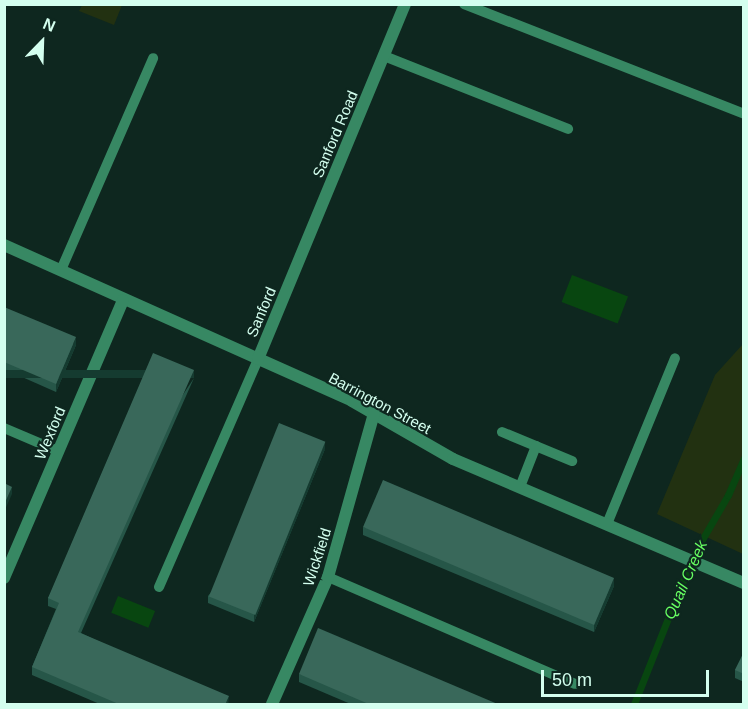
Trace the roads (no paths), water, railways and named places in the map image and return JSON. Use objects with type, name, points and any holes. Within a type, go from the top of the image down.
[{"type":"street","name":"Sanford Road","points":[[292,276],[405,4]]},
{"type":"street","name":"Barrington Street","points":[[4,245],[374,412],[453,459],[741,582]]},
{"type":"street","name":"Sanford","points":[[258,359],[292,276]]},
{"type":"street","name":"Wexford","points":[[4,578],[123,300]]},
{"type":"street","name":"Wickfield","points":[[272,705],[328,577],[374,412]]},
{"type":"lane","points":[[464,4],[744,114]]},
{"type":"lane","points":[[384,56],[568,129]]},
{"type":"lane","points":[[61,270],[153,58]]},
{"type":"lane","points":[[607,524],[675,358]]},
{"type":"lane","points":[[159,587],[258,359]]},
{"type":"lane","points":[[4,428],[58,452]]},
{"type":"lane","points":[[502,432],[572,461]]},
{"type":"lane","points":[[520,487],[536,446]]},
{"type":"lane","points":[[328,577],[575,684]]},
{"type":"waterway","name":"Quail Creek","points":[[634,704],[682,583],[699,545],[728,495],[744,458]]}]
